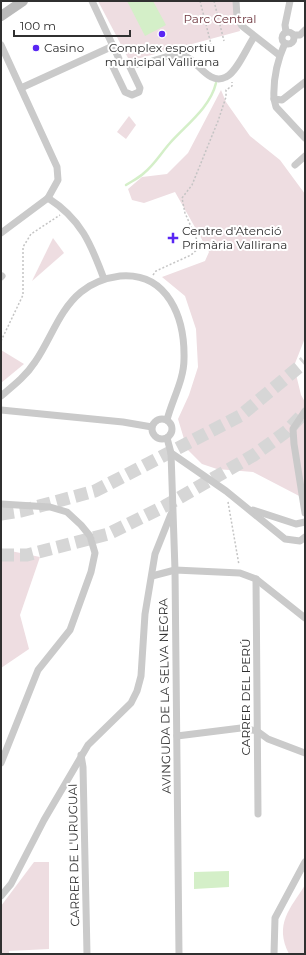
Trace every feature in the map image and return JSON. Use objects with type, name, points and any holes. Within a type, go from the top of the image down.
[{"type":"street","points":[[1,16],[22,1]]},
{"type":"street","points":[[92,1],[120,61]]},
{"type":"street","points":[[236,1],[237,17],[242,26],[254,37],[279,55]]},
{"type":"street","points":[[290,1],[285,25],[286,32],[282,36],[285,43],[279,55],[273,87],[274,99],[276,107],[305,138]]},
{"type":"street","points":[[286,32],[291,32],[294,35],[300,35],[305,30]]},
{"type":"street","points":[[285,43],[292,43],[294,35]]},
{"type":"street","points":[[129,65],[140,88],[139,92],[132,96],[125,92],[113,67],[114,62],[120,61],[129,65],[138,65],[176,55],[186,57],[213,77],[227,77],[235,69],[254,37]]},
{"type":"street","points":[[1,45],[57,167],[58,180],[48,198],[1,232]]},
{"type":"street","points":[[21,88],[113,46]]},
{"type":"street","points":[[274,99],[282,100],[305,82]]},
{"type":"street","points":[[295,165],[305,156]]},
{"type":"street","points":[[48,198],[66,210],[85,233],[104,279]]},
{"type":"street","points":[[1,396],[35,363],[62,314],[74,298],[82,291],[104,279],[125,276],[139,277],[150,280],[166,293],[171,302],[179,326],[184,347],[182,374],[167,420]]},
{"type":"street","points":[[1,410],[123,422],[152,427]]},
{"type":"street","points":[[305,411],[293,429],[305,513]]},
{"type":"street","points":[[158,420],[167,420],[171,424],[171,435],[167,438],[161,439],[156,437],[153,433],[152,427],[158,420]]},
{"type":"street","name":"AVINGUDA DE LA SELVA NEGRA","points":[[167,438],[171,453],[175,570],[179,954]]},
{"type":"street","points":[[171,453],[226,491],[285,539],[300,541],[305,537]]},
{"type":"street","points":[[1,504],[50,507],[66,512],[81,525],[90,536],[95,553],[91,572],[70,630],[38,670],[1,763]]},
{"type":"street","points":[[249,509],[296,524],[305,522]]},
{"type":"street","points":[[1,896],[11,884],[44,820],[88,745],[131,703],[137,691],[141,676],[145,614],[155,554],[172,513]]},
{"type":"street","points":[[152,576],[175,570],[240,573],[256,580],[305,618]]},
{"type":"street","name":"CARRER DEL PERÚ","points":[[256,580],[258,814]]},
{"type":"street","points":[[177,736],[241,728],[257,731],[268,739],[305,753]]},
{"type":"street","name":"CARRER DE L'URUGUAI","points":[[82,755],[84,774],[87,954]]},
{"type":"street","points":[[274,954],[275,918],[305,862]]},
{"type":"path","points":[[200,1],[211,44]]},
{"type":"path","points":[[214,1],[224,41]]},
{"type":"path","points":[[150,280],[156,271],[191,255],[200,247],[185,213],[182,198],[192,185],[218,121],[226,97],[226,90],[232,86],[232,82],[227,77]]},
{"type":"path","points":[[1,341],[23,295],[23,247],[31,234],[66,210]]},
{"type":"path","points":[[226,491],[240,573]]},
{"type":"green space","name":"Complex esportiu municipal Vallirana","points":[[98,1],[234,1],[240,31],[133,60],[128,58]]},
{"type":"green space","points":[[221,90],[226,102],[250,136],[280,160],[305,194],[305,338],[294,366],[301,395],[305,402],[305,499],[253,472],[217,469],[202,464],[187,449],[178,419],[189,395],[198,367],[196,329],[185,296],[162,277],[205,261],[209,252],[175,192],[144,203],[132,200],[128,189],[142,177],[167,174],[188,153]]},
{"type":"green space","points":[[129,116],[136,125],[126,139],[117,132]]},
{"type":"green space","points":[[53,238],[64,253],[32,281]]},
{"type":"green space","points":[[1,350],[24,364],[1,383]]},
{"type":"green space","points":[[1,549],[40,557],[20,615],[29,649],[1,668]]},
{"type":"green space","points":[[34,862],[49,862],[49,949],[9,951],[9,954],[1,954],[1,906]]},
{"type":"green space","points":[[305,885],[305,954],[289,954],[283,934],[284,925],[289,909]]},
{"type":"shaded area","points":[[127,1],[153,1],[166,25],[145,36]]},
{"type":"shaded area","points":[[229,871],[229,887],[194,889],[194,872]]},
{"type":"waterway","points":[[126,185],[148,170],[170,143],[197,116],[209,100],[216,83]]},
{"type":"tunnel","points":[[1,514],[21,511],[95,491],[240,416],[305,362]]},
{"type":"tunnel","points":[[1,555],[27,555],[108,534],[165,506],[254,455],[287,431],[302,415]]},
{"type":"place","name":"Complex esportiu municipal Vallirana","points":[[162,34]]},
{"type":"place","name":"Casino","points":[[36,48]]},
{"type":"place","name":"Centre d'Atenció Primària Vallirana","points":[[173,238]]},
{"type":"park label","name":"Parc Central","points":[[220,19]]}]
